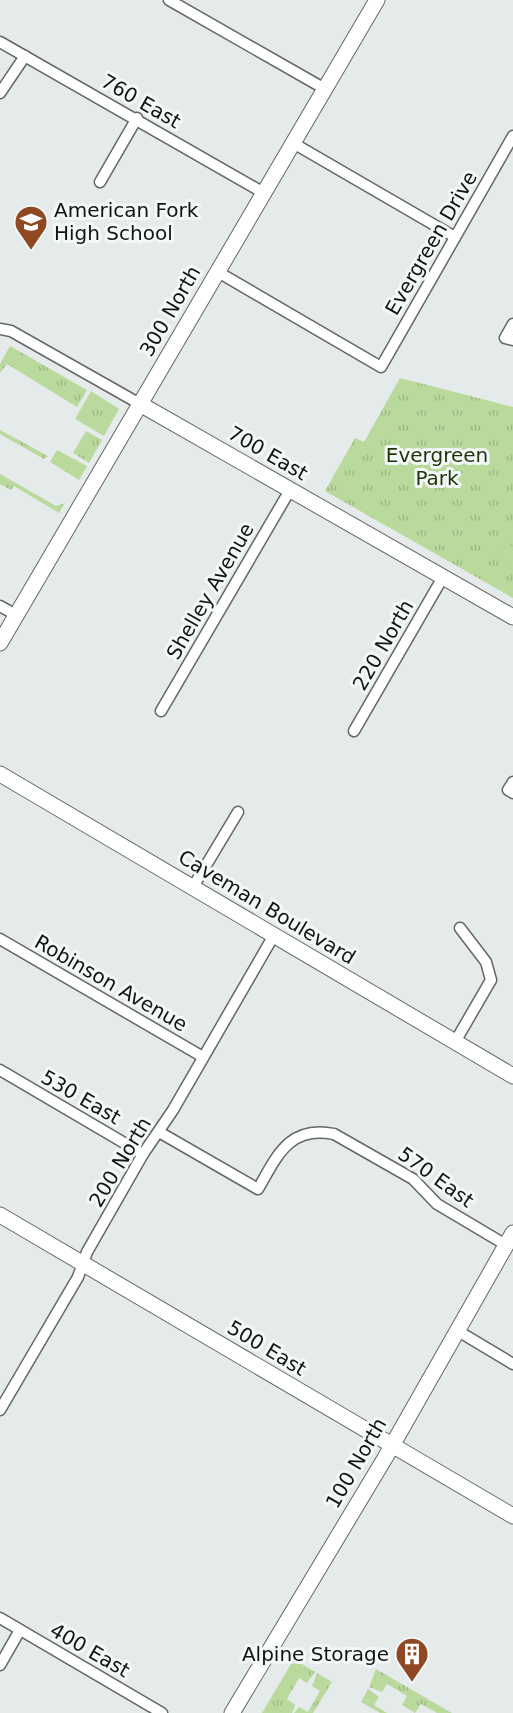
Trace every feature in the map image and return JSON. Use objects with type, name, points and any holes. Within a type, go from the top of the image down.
[{"type":"street","points":[[169,0],[325,89]]},
{"type":"street","name":"300 North","points":[[0,643],[377,0]]},
{"type":"street","name":"760 East","points":[[0,42],[137,118],[264,193]]},
{"type":"street","points":[[0,93],[25,56]]},
{"type":"street","points":[[100,182],[137,118]]},
{"type":"street","name":"Evergreen Drive","points":[[218,272],[381,367],[513,136]]},
{"type":"street","points":[[293,142],[455,237]]},
{"type":"street","points":[[509,339],[513,324]]},
{"type":"street","name":"700 East","points":[[0,329],[11,331],[513,617]]},
{"type":"street","name":"Shelley Avenue","points":[[161,711],[290,490]]},
{"type":"street","name":"220 North","points":[[354,730],[443,577]]},
{"type":"street","points":[[0,606],[16,615]]},
{"type":"street","name":"Caveman Boulevard","points":[[0,774],[513,1076]]},
{"type":"street","points":[[193,887],[238,813]]},
{"type":"street","points":[[455,1042],[491,980],[486,962],[460,928]]},
{"type":"street","name":"200 North","points":[[0,1410],[77,1279],[87,1252],[143,1154],[159,1132],[274,935]]},
{"type":"street","name":"Robinson Avenue","points":[[0,939],[203,1058]]},
{"type":"street","name":"530 East","points":[[0,1070],[143,1154]]},
{"type":"street","name":"570 East","points":[[159,1132],[258,1189],[285,1145],[309,1132],[334,1134],[413,1179],[436,1204],[510,1239]]},
{"type":"street","name":"500 East","points":[[0,1215],[513,1516]]},
{"type":"street","name":"100 North","points":[[232,1713],[391,1446],[510,1239]]},
{"type":"street","points":[[458,1331],[513,1364]]},
{"type":"street","name":"400 East","points":[[0,1618],[162,1713]]},
{"type":"street","points":[[0,1665],[20,1630]]},
{"type":"green space","points":[[10,346],[87,390],[77,407],[7,364],[0,373],[0,364]]},
{"type":"green space","name":"Evergreen Park","points":[[400,378],[513,407],[513,598],[325,491],[355,438],[364,442]]},
{"type":"green space","points":[[91,391],[119,409],[104,436],[75,419]]},
{"type":"green space","points":[[0,430],[48,456],[44,459],[0,434]]},
{"type":"green space","points":[[86,431],[102,440],[89,463],[73,453]]},
{"type":"green space","points":[[57,450],[87,466],[79,480],[50,462]]},
{"type":"green space","points":[[0,474],[56,506],[65,503],[59,513],[14,486],[11,490],[0,484]]},
{"type":"green space","points":[[508,543],[513,547],[513,570],[497,560]]},
{"type":"green space","points":[[294,1659],[315,1672],[307,1683],[299,1678],[287,1699],[295,1705],[292,1713],[262,1713]]},
{"type":"green space","points":[[376,1669],[452,1713],[437,1713],[421,1704],[415,1713],[402,1705],[407,1696],[387,1684],[382,1692],[369,1687]]},
{"type":"green space","points":[[317,1673],[332,1682],[313,1713],[294,1713],[299,1707],[308,1712],[320,1691],[312,1686]]},
{"type":"green space","points":[[368,1689],[379,1697],[374,1705],[387,1713],[380,1713],[361,1702]]},
{"type":"place","name":"American Fork High School","points":[[31,251]]},
{"type":"place","name":"Alpine Storage","points":[[412,1683]]}]
